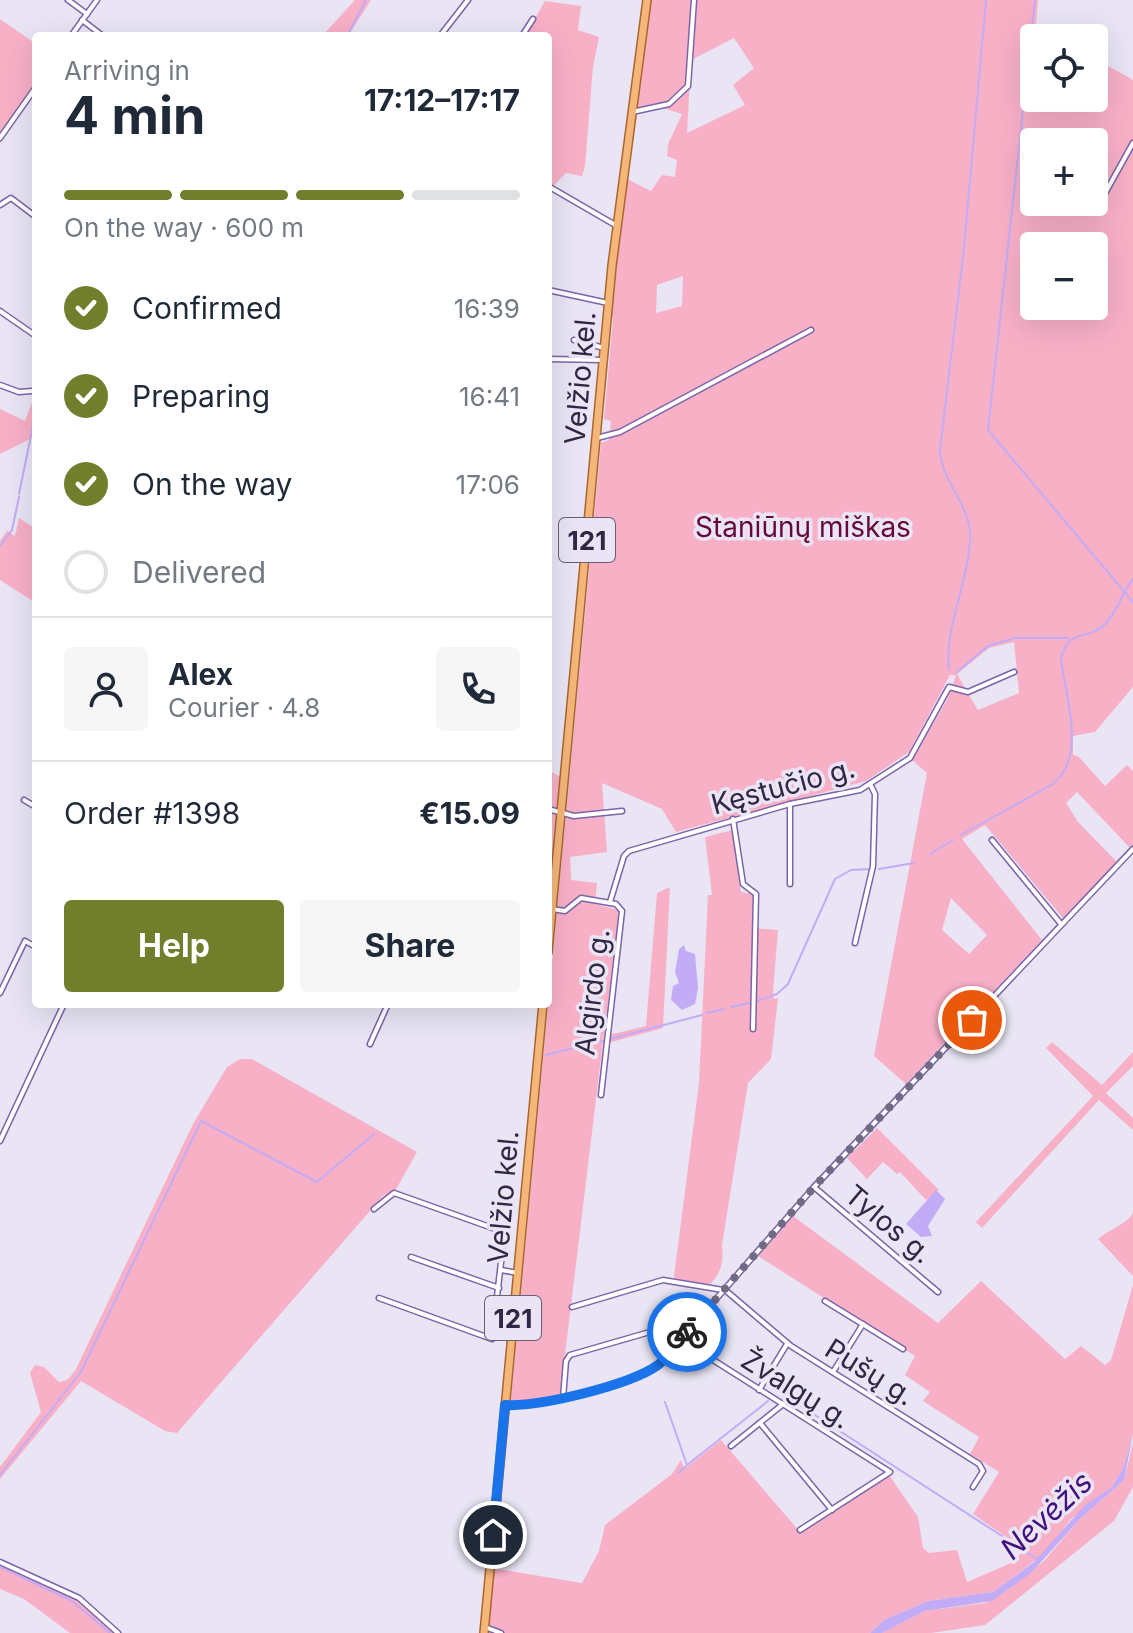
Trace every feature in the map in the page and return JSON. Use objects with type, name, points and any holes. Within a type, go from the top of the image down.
[{"type":"main road","name":"Velžio kel.","points":[[552,909],[604,348],[647,0]]},
{"type":"main road","name":"Velžio kel.","points":[[484,1630],[543,1008]]},
{"type":"street","points":[[68,0],[87,14]]},
{"type":"street","points":[[74,32],[97,0]]},
{"type":"street","points":[[443,32],[468,0]]},
{"type":"street","points":[[632,112],[669,104],[688,86],[694,0]]},
{"type":"street","points":[[525,32],[533,19]]},
{"type":"street","points":[[82,20],[98,32]]},
{"type":"street","points":[[0,138],[32,93]]},
{"type":"street","points":[[1108,188],[1133,143]]},
{"type":"street","points":[[552,188],[617,226]]},
{"type":"street","points":[[0,205],[11,198],[32,214]]},
{"type":"street","points":[[552,291],[609,303]]},
{"type":"street","points":[[0,311],[32,333]]},
{"type":"street","points":[[596,438],[620,432],[811,330]]},
{"type":"street","points":[[574,340],[604,348]]},
{"type":"street","points":[[552,359],[603,360]]},
{"type":"street","points":[[0,385],[19,392],[32,391]]},
{"type":"street","name":"Kęstučio g.","points":[[610,902],[624,856],[629,851],[790,804],[850,793],[870,784],[910,758],[949,687],[968,692],[1014,672]]},
{"type":"street","points":[[855,943],[873,866],[875,794],[870,784]]},
{"type":"street","points":[[24,800],[32,805]]},
{"type":"street","points":[[790,804],[790,884]]},
{"type":"street","points":[[552,810],[561,813],[622,811]]},
{"type":"street","points":[[733,819],[743,884],[756,894],[753,1029]]},
{"type":"street","points":[[992,840],[1061,925]]},
{"type":"street","points":[[505,1405],[563,1398],[652,1368],[814,1187],[1133,849]]},
{"type":"street","points":[[552,909],[565,911],[581,898],[610,902]]},
{"type":"street","name":"Algirdo g.","points":[[601,1095],[622,914],[619,905],[610,902]]},
{"type":"street","points":[[0,993],[25,941],[32,945]]},
{"type":"street","points":[[0,1141],[62,1008]]},
{"type":"street","points":[[370,1044],[386,1008]]},
{"type":"street","name":"Tylos g.","points":[[814,1187],[938,1292]]},
{"type":"street","points":[[374,1209],[394,1193],[503,1232],[494,1336],[490,1340],[379,1298]]},
{"type":"street","points":[[411,1257],[499,1288]]},
{"type":"street","points":[[501,1270],[518,1273]]},
{"type":"street","points":[[572,1307],[663,1280],[724,1290]]},
{"type":"street","name":"Pušų g.","points":[[724,1290],[788,1343],[979,1464],[983,1471],[973,1487]]},
{"type":"street","points":[[825,1301],[903,1349]]},
{"type":"street","points":[[563,1398],[566,1361],[570,1355],[688,1321],[694,1324]]},
{"type":"street","points":[[833,1372],[863,1324]]},
{"type":"street","name":"Žvalgų g.","points":[[680,1339],[890,1472],[832,1510]]},
{"type":"street","points":[[759,1390],[788,1343]]},
{"type":"street","points":[[731,1446],[782,1405]]},
{"type":"street","points":[[760,1423],[832,1510],[800,1530]]},
{"type":"street","points":[[0,1562],[79,1598],[118,1633]]},
{"type":"street","points":[[484,1630],[501,1633]]},
{"type":"green space","points":[[355,0],[371,0],[351,32],[326,32]]},
{"type":"green space","name":"Staniūnų miškas","points":[[647,0],[1038,0],[1036,24],[1020,24],[1020,112],[1108,112],[1108,66],[1133,80],[1133,687],[1095,732],[1073,736],[1073,755],[1078,756],[1105,786],[1127,765],[1133,771],[1133,845],[1130,848],[1077,792],[1066,803],[1078,822],[1117,862],[1063,918],[985,825],[962,839],[1042,940],[906,1084],[874,1056],[927,773],[912,760],[948,698],[956,675],[950,675],[909,752],[866,781],[676,832],[662,809],[602,783],[607,852],[570,857],[571,880],[597,883],[595,904],[619,910],[560,1396],[515,1403],[511,1399],[548,1008],[552,1008],[552,963],[601,443],[609,440],[611,421],[604,419],[613,319],[608,308],[623,177],[651,191],[662,175],[675,177],[677,160],[667,156],[668,144],[682,114],[653,105],[641,111],[635,110]],"holes":[[[734,38],[754,68],[733,85],[745,105],[687,133],[691,60]],[[683,276],[682,306],[656,313],[657,285]],[[1014,642],[1019,693],[978,710],[957,674],[989,648]],[[951,898],[987,935],[969,954],[942,930]]]},
{"type":"green space","points":[[545,1],[581,6],[578,30],[599,37],[582,176],[566,173],[553,186],[552,32],[527,32]]},
{"type":"green space","points":[[0,19],[32,41],[32,97],[0,143]]},
{"type":"green space","points":[[32,403],[32,438],[0,454],[0,409],[25,421]]},
{"type":"green space","points":[[19,518],[32,526],[32,600],[0,580],[0,541],[7,531],[15,536]]},
{"type":"green space","points":[[552,772],[562,778],[552,874]]},
{"type":"green space","points":[[733,830],[741,892],[753,894],[752,928],[778,930],[773,992],[774,999],[778,998],[771,1059],[748,1083],[722,1245],[722,1263],[708,1287],[675,1281],[674,1276],[699,1083],[708,895],[712,895],[705,837]]},
{"type":"green space","points":[[670,887],[663,1028],[608,1043],[609,1035],[646,1026],[657,893]]},
{"type":"green space","points":[[1052,1042],[1102,1085],[1133,1052],[1133,1066],[1106,1093],[1133,1118],[1133,1130],[1099,1100],[982,1228],[976,1222],[1093,1096],[1046,1048]]},
{"type":"green space","points":[[240,1059],[252,1059],[417,1152],[395,1191],[383,1196],[177,1433],[165,1431],[81,1381],[0,1479],[0,1467],[41,1412],[30,1373],[35,1365],[44,1367],[59,1382],[67,1380],[75,1371],[193,1124],[227,1067]]},
{"type":"green space","points":[[877,1128],[939,1190],[926,1200],[900,1172],[897,1174],[883,1162],[867,1179],[847,1158]]},
{"type":"green space","points":[[1133,1213],[1133,1276],[1098,1239]]},
{"type":"green space","points":[[793,1216],[938,1323],[981,1281],[1065,1359],[1081,1346],[1105,1365],[1111,1360],[1133,1285],[1133,1434],[1123,1469],[1111,1488],[1071,1519],[1045,1553],[993,1592],[928,1601],[884,1620],[870,1633],[487,1633],[492,1568],[582,1583],[599,1551],[605,1525],[672,1474],[681,1460],[684,1469],[721,1440],[800,1532],[889,1475],[918,1517],[923,1548],[929,1553],[957,1550],[967,1582],[1011,1563],[1025,1550],[973,1514],[999,1472],[970,1454],[979,1437],[923,1401],[930,1392],[905,1375],[915,1356],[758,1256]]},
{"type":"green space","points":[[1133,1443],[1133,1487],[1114,1521],[985,1625],[931,1633],[882,1633],[925,1611],[985,1603],[1006,1591],[1044,1561],[1080,1519],[1124,1480]]},
{"type":"green space","points":[[0,1564],[76,1599],[115,1633],[70,1633],[24,1599],[0,1589]]},
{"type":"shaded area","points":[[684,945],[686,951],[695,954],[698,988],[695,1004],[682,1010],[671,1000],[673,986],[679,983],[675,972],[679,949]]},
{"type":"shaded area","points":[[936,1190],[945,1199],[928,1226],[932,1236],[921,1237],[906,1224]]},
{"type":"shaded area","points":[[1133,1434],[1124,1480],[1080,1519],[1031,1573],[992,1601],[925,1611],[882,1633],[870,1633],[884,1620],[928,1601],[993,1592],[1034,1562],[1085,1505],[1111,1488],[1123,1469]]},
{"type":"waterway","points":[[349,32],[366,0]]},
{"type":"waterway","points":[[949,669],[950,638],[966,571],[970,539],[966,516],[945,473],[940,450],[964,248],[986,0]]},
{"type":"waterway","points":[[1035,0],[988,430],[1133,602]]},
{"type":"waterway","points":[[19,494],[32,431]]},
{"type":"waterway","points":[[0,546],[12,530],[19,497]]},
{"type":"waterway","points":[[961,835],[1053,784],[1063,772],[1072,742],[1070,709],[1061,660],[1064,649],[1074,638],[1099,629],[1106,623],[1133,579]]},
{"type":"waterway","points":[[957,672],[988,646],[1015,638],[1068,638]]},
{"type":"waterway","points":[[930,854],[953,840]]},
{"type":"waterway","points":[[879,869],[914,863]]},
{"type":"waterway","points":[[757,1001],[777,994],[788,984],[835,879],[851,870],[870,869]]},
{"type":"waterway","points":[[731,1007],[749,1003]]},
{"type":"waterway","points":[[707,1013],[724,1009]]},
{"type":"waterway","points":[[610,1039],[702,1015]]},
{"type":"waterway","points":[[593,1043],[604,1041]]},
{"type":"waterway","points":[[546,1055],[589,1044]]},
{"type":"waterway","points":[[0,1475],[81,1372],[201,1121],[317,1182],[374,1134]]},
{"type":"waterway","points":[[665,1402],[687,1465],[768,1401]]},
{"type":"waterway","name":"Nevėžis","points":[[798,1404],[1039,1560]]},
{"type":"waterway","points":[[678,1473],[686,1466]]},
{"type":"waterway","points":[[0,1567],[72,1601],[110,1633]]},
{"type":"way so far","points":[[687,1332],[814,1187],[972,1020]]},
{"type":"route","points":[[493,1535],[505,1405],[571,1396],[647,1371],[661,1362],[687,1332]]}]
